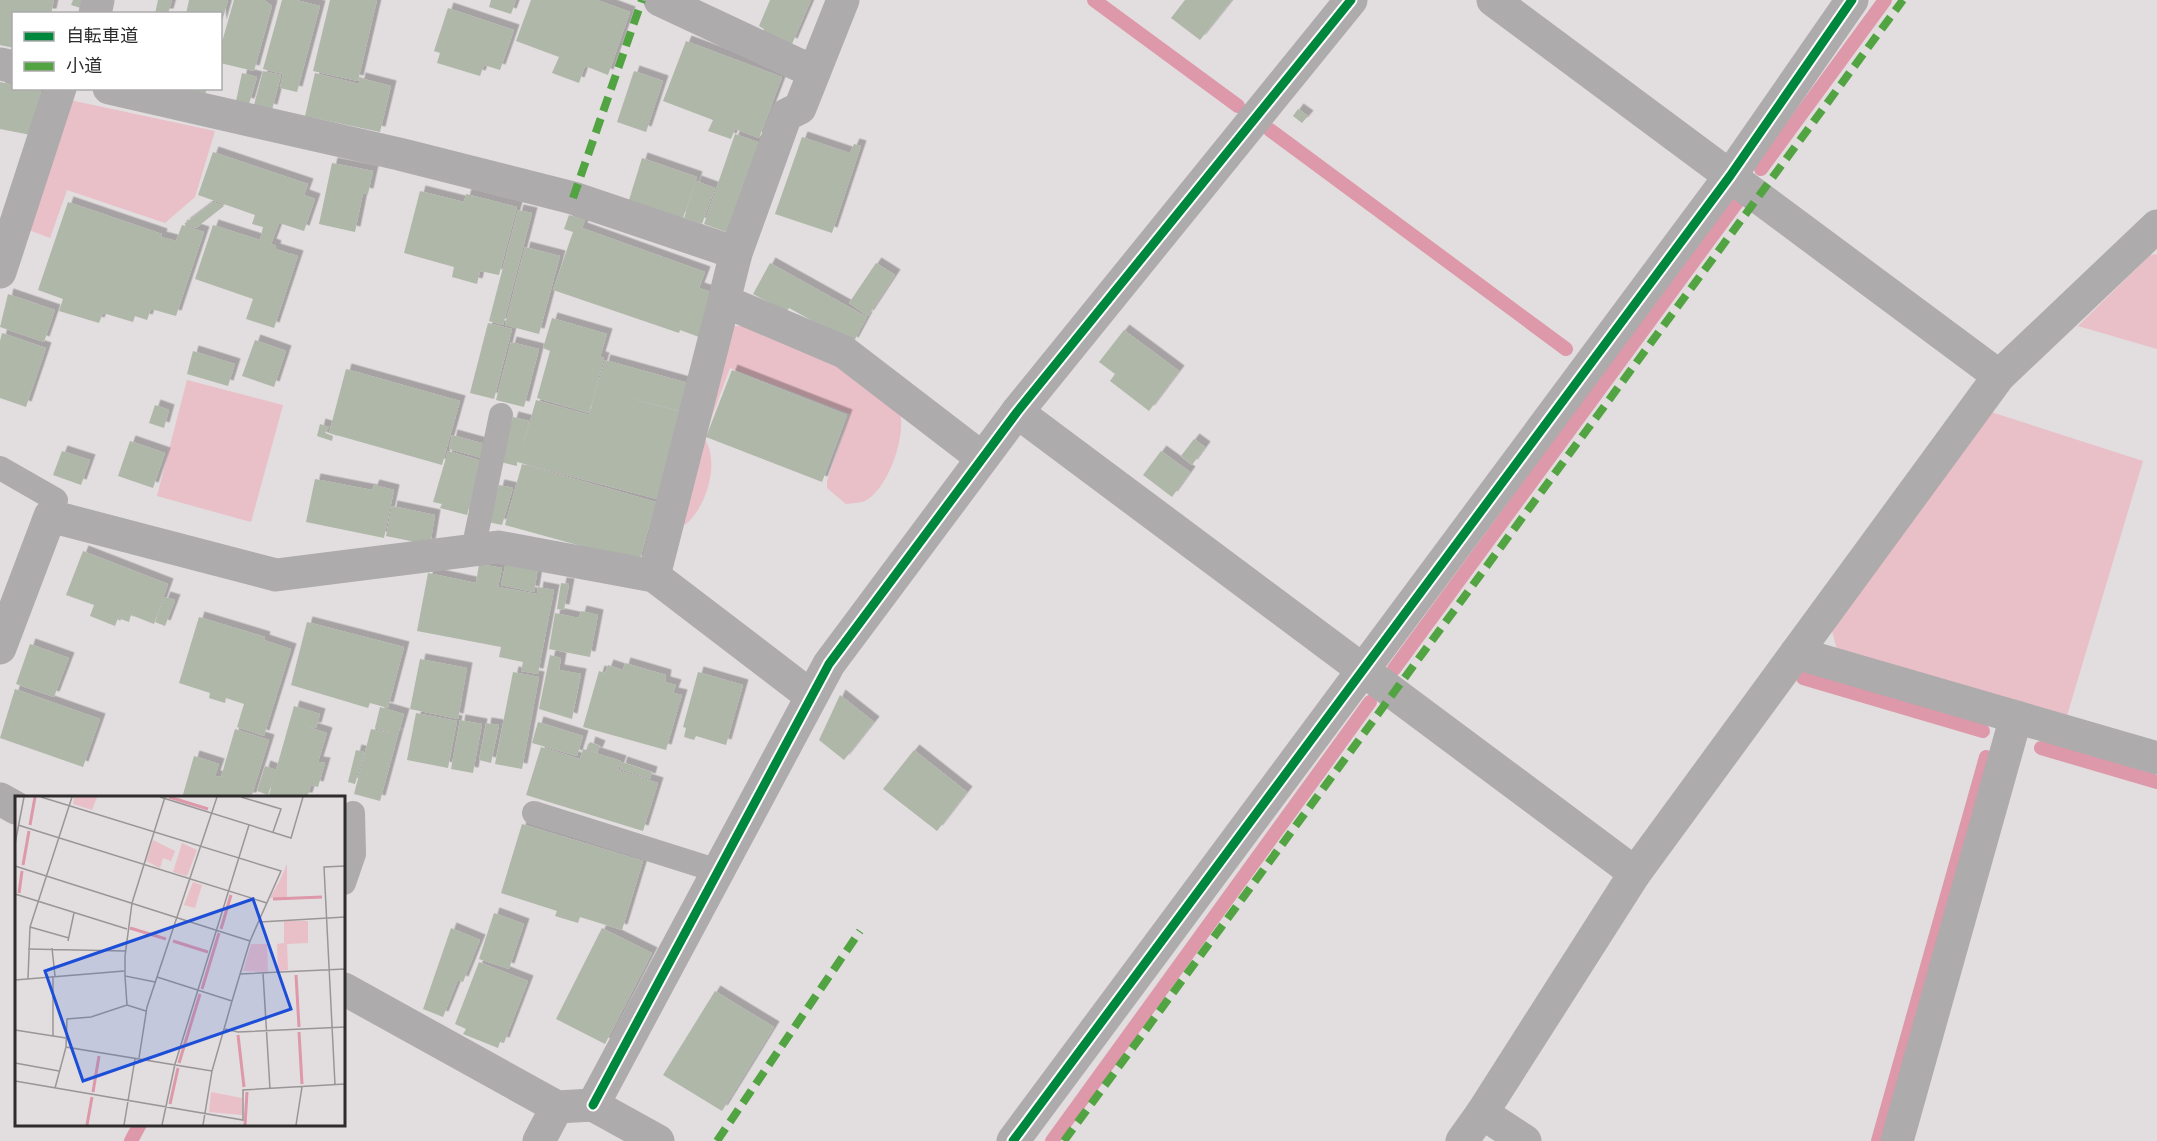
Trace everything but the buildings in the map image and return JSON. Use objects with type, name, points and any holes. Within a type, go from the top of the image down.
[{"type":"street","points":[[660,0],[814,72]]},
{"type":"street","points":[[654,576],[736,253],[786,115],[800,108],[843,0]]},
{"type":"street","points":[[593,1105],[829,664],[1017,412],[1351,0]]},
{"type":"street","points":[[1493,0],[1999,376]]},
{"type":"street","points":[[1013,1141],[1730,176],[1852,0]]},
{"type":"street","points":[[3,254],[59,90]]},
{"type":"street","points":[[118,90],[573,198],[736,253]]},
{"type":"street","points":[[1462,1141],[1635,873],[1999,376],[2156,230]]},
{"type":"street","points":[[724,301],[844,352],[982,458]]},
{"type":"street","points":[[1017,412],[1635,873]]},
{"type":"street","points":[[0,648],[50,516],[276,575],[498,547],[654,576],[812,696]]},
{"type":"street","points":[[1796,653],[2157,758]]},
{"type":"street","points":[[1897,1141],[2016,717]]},
{"type":"street","points":[[0,799],[15,807]]},
{"type":"street","points":[[345,990],[557,1107],[593,1105],[658,1141]]},
{"type":"street","points":[[539,1141],[557,1107]]},
{"type":"street","points":[[1482,1113],[1525,1141]]},
{"type":"lane","points":[[473,550],[501,415]]},
{"type":"lane","points":[[0,468],[56,500],[50,516]]},
{"type":"lane","points":[[345,880],[354,854],[353,813]]},
{"type":"lane","points":[[534,813],[718,871]]},
{"type":"shaded area","points":[[65,99],[215,131],[195,197],[165,223],[67,190],[50,238],[26,229]]},
{"type":"shaded area","points":[[2157,254],[2157,349],[2078,326],[2150,255]]},
{"type":"shaded area","points":[[728,326],[746,326],[827,359],[900,413],[898,448],[888,474],[873,495],[865,501],[846,504],[827,488],[827,481],[850,414],[730,368],[704,438],[711,459],[711,472],[705,496],[693,517],[685,525],[675,522]]},
{"type":"shaded area","points":[[187,380],[283,405],[251,522],[157,496]]},
{"type":"shaded area","points":[[1991,412],[2143,461],[2066,719],[1838,654],[1832,631]]},
{"type":"waterway","points":[[1094,0],[1238,106]]},
{"type":"waterway","points":[[1761,169],[1885,0]]},
{"type":"waterway","points":[[1270,130],[1566,349]]},
{"type":"waterway","points":[[1394,669],[1738,201]]},
{"type":"waterway","points":[[1803,678],[1983,731]]},
{"type":"waterway","points":[[1052,1141],[1370,702]]},
{"type":"waterway","points":[[2041,748],[2157,782]]},
{"type":"waterway","points":[[1878,1141],[1986,757]]},
{"type":"waterway","points":[[131,1141],[139,1126]]},
{"type":"marked path","points":[[573,198],[642,0]]},
{"type":"marked path","points":[[1064,1141],[1903,0]]},
{"type":"marked path","points":[[717,1141],[860,931]]},
{"type":"cycle path","points":[[593,1105],[829,664],[1017,412],[1351,0]]},
{"type":"cycle path","points":[[1013,1141],[1730,176],[1852,0]]}]
